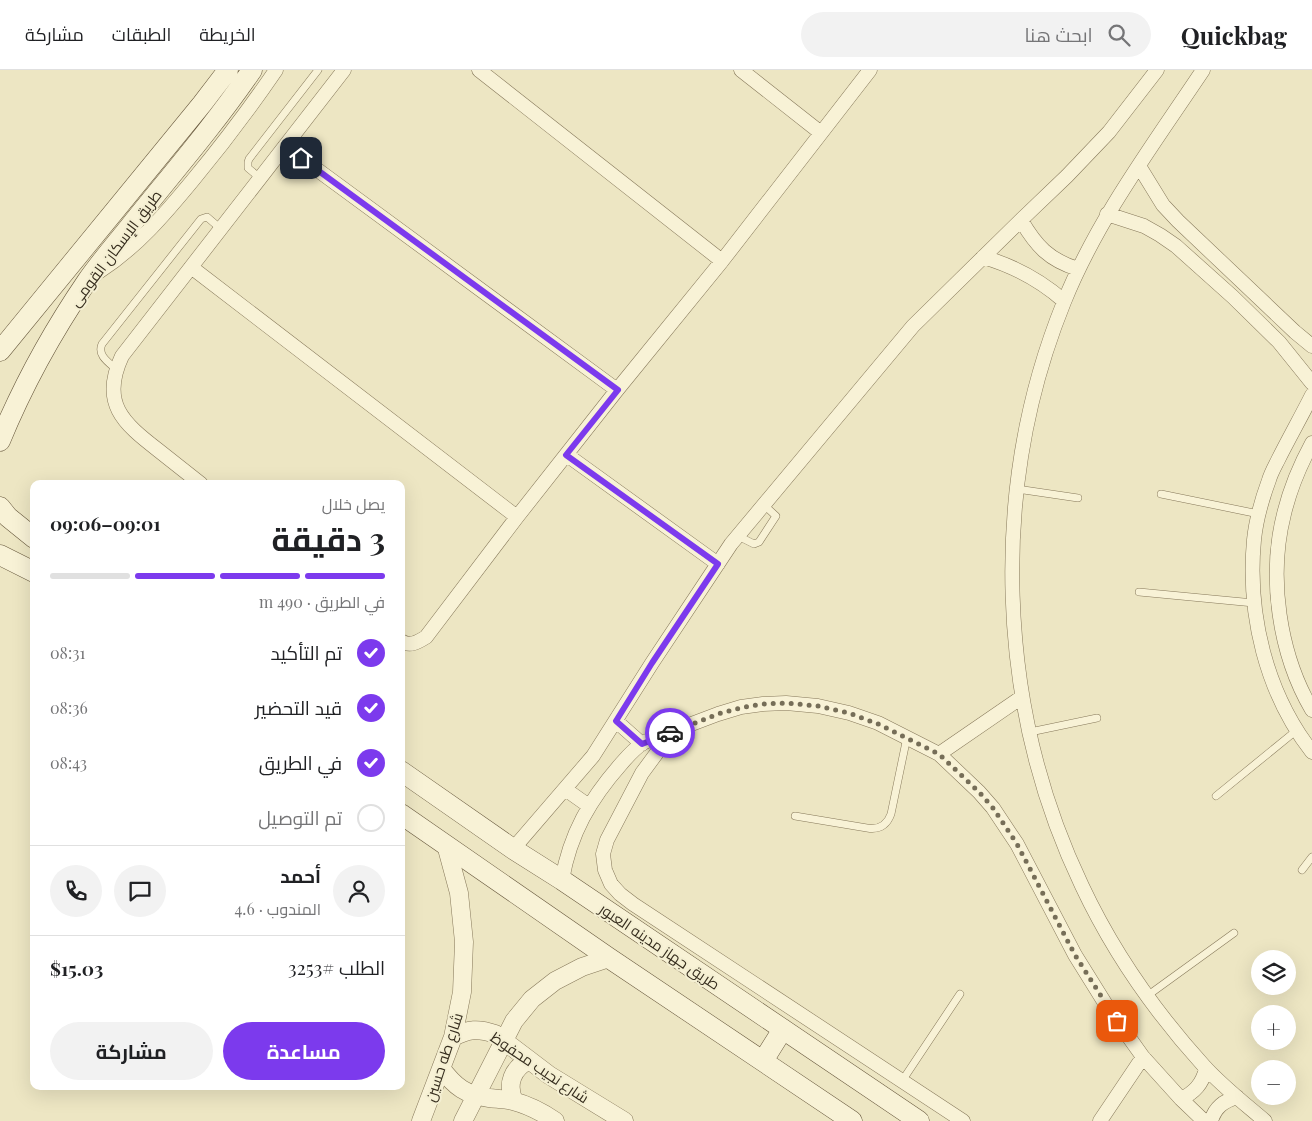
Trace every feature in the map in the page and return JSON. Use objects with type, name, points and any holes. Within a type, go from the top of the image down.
[{"type":"main road","name":"طريق الإسكان القومى","points":[[0,351],[228,70]]},
{"type":"main road","name":"طريق الإسكان القومى","points":[[0,441],[42,355],[87,280],[216,120],[252,70]]},
{"type":"main road","points":[[0,507],[8,517],[30,535]]},
{"type":"main road","points":[[0,555],[30,570]]},
{"type":"main road","name":"طريق جهاز مدينه العبور","points":[[405,775],[919,1121]]},
{"type":"main road","points":[[405,817],[608,958],[623,966],[852,1121]]},
{"type":"main road","points":[[763,1061],[783,1029]]},
{"type":"street","points":[[87,280],[126,252],[160,220],[232,132],[276,70]]},
{"type":"street","points":[[196,480],[138,434],[122,418],[114,398],[113,384],[116,370],[122,356],[344,70]]},
{"type":"street","points":[[479,70],[722,261]]},
{"type":"street","points":[[741,70],[821,133]]},
{"type":"street","points":[[405,643],[416,644],[426,637],[517,517],[722,261],[870,70]]},
{"type":"street","points":[[513,849],[592,756],[738,536],[914,326],[1067,176],[1109,132],[1157,70]]},
{"type":"street","points":[[1203,70],[1107,214],[1078,269],[1047,347],[1023,441],[1013,538],[1012,587],[1022,697],[1036,760],[1049,803],[1081,886],[1124,964],[1177,1035],[1206,1069],[1265,1121]]},
{"type":"street","points":[[285,146],[618,390]]},
{"type":"street","points":[[1139,166],[1163,204],[1178,221],[1312,346]]},
{"type":"street","points":[[1107,214],[1144,226],[1176,246],[1280,342],[1312,383]]},
{"type":"street","points":[[1021,220],[1034,242],[1043,251],[1066,266],[1078,269]]},
{"type":"street","points":[[983,257],[998,261],[1026,274],[1040,282],[1064,301]]},
{"type":"street","points":[[191,267],[517,517]]},
{"type":"street","points":[[1312,395],[1269,478],[1254,538],[1252,569],[1257,629],[1264,657],[1286,711],[1312,752]]},
{"type":"street","points":[[1312,443],[1291,487],[1283,514],[1277,569],[1281,623],[1287,650],[1295,676],[1312,710]]},
{"type":"street","points":[[566,455],[718,564]]},
{"type":"street","points":[[939,754],[1022,697]]},
{"type":"street","points":[[562,880],[574,834],[589,806],[613,773],[642,744],[718,714],[763,704],[786,703],[818,706],[849,713],[907,737],[939,754],[993,808],[1017,844],[1075,955],[1108,1008],[1143,1057],[1204,1121]]},
{"type":"street","points":[[616,721],[642,744]]},
{"type":"street","points":[[673,732],[642,773],[608,840],[603,854],[605,870],[610,884],[634,904],[963,1121]]},
{"type":"street","points":[[565,789],[589,806]]},
{"type":"street","name":"شارع طه حسين","points":[[421,1121],[453,1037],[462,992],[464,942],[459,893],[446,845]]},
{"type":"street","points":[[463,1121],[514,1021],[532,999],[555,981],[582,967],[608,958]]},
{"type":"street","name":"شارع نجيب محفوظ","points":[[453,1037],[462,1032],[473,1030],[484,1030],[495,1034],[548,1075],[624,1121]]},
{"type":"street","points":[[1100,1121],[1143,1057]]},
{"type":"street","points":[[514,1101],[510,1089],[512,1077],[519,1067],[530,1060]]},
{"type":"street","points":[[441,1068],[450,1081],[476,1096],[514,1101],[541,1112],[555,1121]]},
{"type":"street","points":[[1181,1099],[1198,1087],[1204,1078],[1206,1069]]},
{"type":"street","points":[[1211,1121],[1215,1110],[1221,1104],[1237,1097]]},
{"type":"lane","points":[[260,178],[248,168],[249,159],[318,70]]},
{"type":"lane","points":[[116,370],[101,353],[102,344],[201,219],[207,218],[221,228]]},
{"type":"lane","points":[[1017,490],[1078,498]]},
{"type":"lane","points":[[1161,494],[1259,514]]},
{"type":"lane","points":[[738,536],[754,544],[759,542],[776,516],[764,505]]},
{"type":"lane","points":[[1139,592],[1254,603]]},
{"type":"lane","points":[[1030,732],[1097,718]]},
{"type":"lane","points":[[1216,796],[1297,730]]},
{"type":"lane","points":[[795,816],[873,829],[885,825],[891,814],[907,737]]},
{"type":"lane","points":[[1302,870],[1312,857]]},
{"type":"lane","points":[[1147,996],[1234,933]]},
{"type":"lane","points":[[902,1081],[960,994]]},
{"type":"way so far","points":[[670,733],[718,714],[740,708],[786,703],[818,706],[849,713],[878,724],[939,754],[993,808],[1017,844],[1075,955],[1117,1021]]},
{"type":"route","points":[[301,158],[618,390],[566,455],[718,564],[616,721],[642,744],[670,733]]}]
